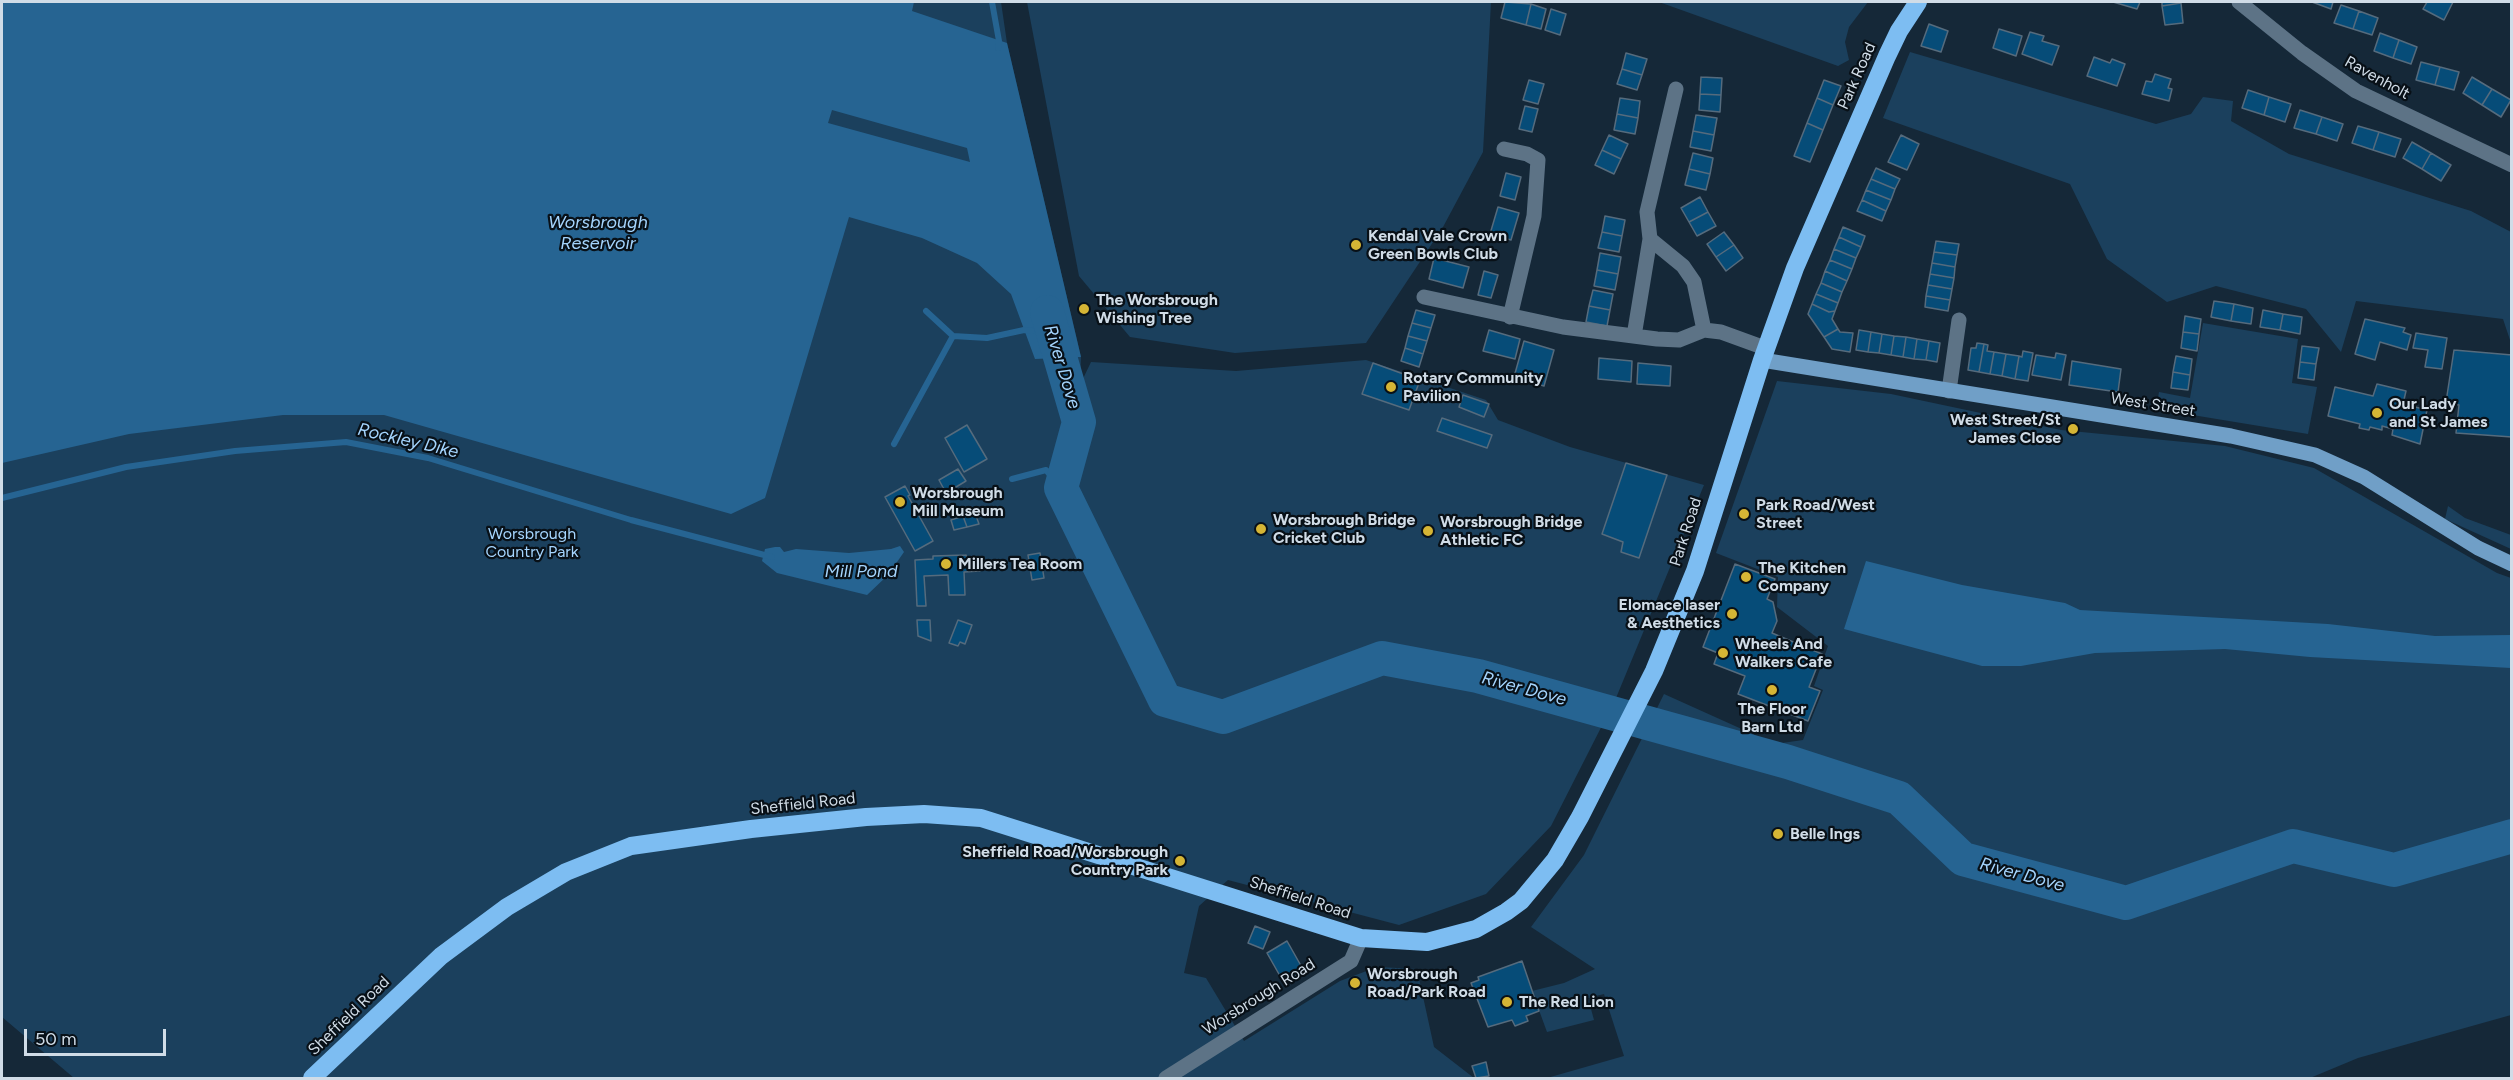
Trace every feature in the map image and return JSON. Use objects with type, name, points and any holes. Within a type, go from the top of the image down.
[{"type":"highway","name":"Park Road","points":[[1361,938],[1427,942],[1476,928],[1521,901],[1555,860],[1580,817],[1654,671],[1695,571],[1764,354],[1795,268],[1884,63],[1899,31],[1918,2]]},
{"type":"highway","name":"Sheffield Road","points":[[312,1078],[441,956],[507,908],[566,872],[631,846],[751,829],[866,817],[924,814],[981,818],[1361,938]]},
{"type":"main road","name":"West Street","points":[[1764,354],[1949,391],[2231,436],[2315,455],[2364,477],[2478,549],[2511,564]]},
{"type":"street","name":"Ravenholt","points":[[2239,2],[2302,53],[2356,91],[2511,165]]},
{"type":"street","points":[[1634,336],[1650,239],[1647,212],[1676,89]]},
{"type":"street","points":[[1504,149],[1527,154],[1538,160],[1534,216],[1510,317]]},
{"type":"street","points":[[1650,239],[1683,266],[1694,282],[1704,330]]},
{"type":"street","points":[[1424,297],[1563,327],[1634,336],[1679,340],[1704,330],[1721,333],[1764,354]]},
{"type":"street","points":[[1949,391],[1959,320]]},
{"type":"street","name":"Worsbrough Road","points":[[1166,1078],[1351,961],[1361,938]]},
{"type":"green space","name":"Worsbrough Country Park","points":[[2,2],[1001,2],[1007,43],[1081,357],[1080,385],[1091,362],[1236,371],[1366,360],[1486,400],[1498,420],[1570,447],[1704,485],[1616,698],[1551,826],[1486,894],[1399,925],[1228,880],[1199,906],[1184,973],[1206,978],[1244,1041],[1340,981],[1377,967],[1417,969],[1434,1047],[1474,1078],[74,1078],[2,1017]]},
{"type":"green space","points":[[1027,2],[1491,2],[1483,152],[1443,227],[1366,343],[1235,353],[1130,337],[1079,276]]},
{"type":"green space","points":[[1659,2],[1868,2],[1849,27],[1845,42],[1849,60],[1838,66]]},
{"type":"green space","points":[[1910,52],[2156,124],[2191,114],[2203,97],[2233,101],[2231,121],[2289,154],[2471,211],[2511,232],[2511,343],[2503,319],[2356,301],[2341,352],[2306,309],[2216,286],[2167,302],[2107,259],[2070,184],[1883,118]]},
{"type":"green space","points":[[2203,323],[2298,339],[2292,383],[2317,387],[2308,434],[2156,409],[2159,392],[2190,398]]},
{"type":"green space","points":[[1777,381],[1891,394],[2061,430],[2225,446],[2314,468],[2497,573],[2511,578],[2511,1015],[2358,1058],[2310,1078],[1547,1078],[1624,1056],[1604,994],[1588,998],[1594,1020],[1547,1032],[1532,991],[1564,983],[1595,969],[1531,927],[1584,855],[1664,694],[1775,744],[1803,740],[1823,690],[1814,686],[1828,646],[1777,607],[1778,577],[1716,553]]},
{"type":"green space","points":[[2448,506],[2465,518],[2511,535],[2511,549],[2445,519]]},
{"type":"water","name":"Worsbrough Reservoir","points":[[2,2],[914,2],[912,11],[1007,43],[1081,357],[1035,359],[1011,294],[977,263],[922,238],[849,217],[765,498],[731,514],[384,415],[283,415],[129,434],[2,463]],"holes":[[[832,110],[967,148],[970,162],[828,123]]]},
{"type":"water","name":"Mill Pond","points":[[900,546],[904,552],[888,575],[867,595],[777,573],[762,561],[765,549],[775,547],[780,547],[784,552],[796,549],[849,553]]},
{"type":"water","points":[[1866,561],[1962,585],[2065,603],[2080,610],[2328,624],[2435,636],[2511,635],[2511,668],[2310,657],[2225,649],[2095,653],[2021,666],[1982,666],[1844,629]]},
{"type":"building","points":[[1505,2],[1531,4],[1526,25],[1501,18]]},
{"type":"building","points":[[2113,2],[2140,2],[2137,9]]},
{"type":"building","points":[[2162,2],[2181,2],[2181,3],[2162,6]]},
{"type":"building","points":[[2312,2],[2333,2],[2331,9]]},
{"type":"building","points":[[2427,2],[2453,2],[2444,20],[2423,9]]},
{"type":"building","points":[[2181,3],[2183,23],[2165,25],[2162,6]]},
{"type":"building","points":[[1531,4],[1546,9],[1541,29],[1526,25]]},
{"type":"building","points":[[2341,5],[2359,11],[2353,29],[2334,23]]},
{"type":"building","points":[[1551,9],[1566,14],[1560,35],[1545,30]]},
{"type":"building","points":[[2359,11],[2378,18],[2372,35],[2353,29]]},
{"type":"building","points":[[1929,24],[1948,31],[1941,52],[1921,46]]},
{"type":"building","points":[[1999,29],[2022,36],[2016,56],[1993,48]]},
{"type":"building","points":[[2030,32],[2044,36],[2042,41],[2059,46],[2052,65],[2022,54]]},
{"type":"building","points":[[2380,33],[2399,40],[2393,58],[2374,51]]},
{"type":"building","points":[[2399,40],[2417,47],[2411,64],[2393,58]]},
{"type":"building","points":[[1626,53],[1647,59],[1642,75],[1622,69]]},
{"type":"building","points":[[2094,57],[2110,63],[2112,59],[2125,64],[2117,86],[2087,76]]},
{"type":"building","points":[[2421,62],[2440,67],[2435,85],[2416,80]]},
{"type":"building","points":[[2440,67],[2459,72],[2454,90],[2435,85]]},
{"type":"building","points":[[1622,69],[1642,75],[1637,90],[1617,84]]},
{"type":"building","points":[[2155,74],[2171,79],[2168,88],[2172,89],[2169,101],[2142,94],[2146,81],[2152,82]]},
{"type":"building","points":[[1701,77],[1722,78],[1721,95],[1700,94]]},
{"type":"building","points":[[2472,77],[2492,89],[2482,105],[2463,93]]},
{"type":"building","points":[[1529,80],[1544,84],[1538,104],[1523,100]]},
{"type":"building","points":[[1824,80],[1841,86],[1833,105],[1817,98]]},
{"type":"building","points":[[2492,89],[2511,100],[2501,117],[2482,105]]},
{"type":"building","points":[[2248,90],[2269,97],[2264,115],[2242,108]]},
{"type":"building","points":[[1700,94],[1721,95],[1720,112],[1699,110]]},
{"type":"building","points":[[2269,97],[2291,104],[2285,122],[2264,115]]},
{"type":"building","points":[[1620,98],[1640,101],[1638,118],[1617,114]]},
{"type":"building","points":[[1817,98],[1833,105],[1823,130],[1807,123]]},
{"type":"building","points":[[1525,106],[1538,109],[1532,132],[1519,129]]},
{"type":"building","points":[[2300,110],[2322,117],[2316,134],[2294,128]]},
{"type":"building","points":[[1617,114],[1638,118],[1635,134],[1614,130]]},
{"type":"building","points":[[1696,115],[1717,118],[1714,135],[1693,131]]},
{"type":"building","points":[[2322,117],[2343,124],[2337,141],[2316,134]]},
{"type":"building","points":[[1807,123],[1823,130],[1810,162],[1794,156]]},
{"type":"building","points":[[2358,126],[2379,132],[2373,150],[2352,143]]},
{"type":"building","points":[[1693,131],[1714,135],[1711,151],[1690,147]]},
{"type":"building","points":[[2379,132],[2401,139],[2395,157],[2373,150]]},
{"type":"building","points":[[1609,135],[1628,144],[1621,159],[1602,150]]},
{"type":"building","points":[[1901,135],[1919,144],[1907,170],[1888,162]]},
{"type":"building","points":[[2412,142],[2431,153],[2422,169],[2403,158]]},
{"type":"building","points":[[1602,150],[1621,159],[1614,174],[1595,165]]},
{"type":"building","points":[[1693,153],[1713,158],[1710,174],[1689,169]]},
{"type":"building","points":[[2431,153],[2451,165],[2441,181],[2422,169]]},
{"type":"building","points":[[1876,168],[1900,179],[1895,189],[1871,179]]},
{"type":"building","points":[[1689,169],[1710,174],[1706,190],[1685,185]]},
{"type":"building","points":[[1506,173],[1521,177],[1515,200],[1500,196]]},
{"type":"building","points":[[1871,179],[1895,189],[1891,200],[1866,190]]},
{"type":"building","points":[[1866,190],[1891,200],[1886,211],[1862,200]]},
{"type":"building","points":[[1700,197],[1708,212],[1689,222],[1681,208]]},
{"type":"building","points":[[1862,200],[1886,211],[1882,221],[1857,211]]},
{"type":"building","points":[[1498,207],[1519,213],[1511,240],[1490,234]]},
{"type":"building","points":[[1708,212],[1716,226],[1697,236],[1689,222]]},
{"type":"building","points":[[1605,216],[1625,220],[1622,236],[1602,232]]},
{"type":"building","points":[[1843,227],[1865,236],[1861,247],[1839,237]]},
{"type":"building","points":[[1602,232],[1622,236],[1619,252],[1598,248]]},
{"type":"building","points":[[1724,232],[1734,245],[1716,257],[1707,244]]},
{"type":"building","points":[[1839,237],[1861,247],[1856,258],[1834,249]]},
{"type":"building","points":[[1936,241],[1959,244],[1957,255],[1934,252]]},
{"type":"building","points":[[1734,245],[1743,258],[1726,271],[1716,257]]},
{"type":"building","points":[[1834,249],[1856,258],[1852,269],[1830,260]]},
{"type":"building","points":[[1934,252],[1957,255],[1955,267],[1932,263]]},
{"type":"building","points":[[1600,253],[1621,257],[1618,274],[1597,270]]},
{"type":"building","points":[[1434,258],[1469,267],[1463,288],[1429,279]]},
{"type":"building","points":[[1830,260],[1852,269],[1847,281],[1825,271]]},
{"type":"building","points":[[1932,263],[1955,267],[1954,278],[1930,274]]},
{"type":"building","points":[[1597,270],[1618,274],[1615,290],[1594,286]]},
{"type":"building","points":[[1484,271],[1498,275],[1491,298],[1478,295]]},
{"type":"building","points":[[1825,271],[1847,281],[1842,292],[1821,283]]},
{"type":"building","points":[[1930,274],[1954,278],[1952,289],[1928,285]]},
{"type":"building","points":[[1821,283],[1842,292],[1838,303],[1816,294]]},
{"type":"building","points":[[1928,285],[1952,289],[1950,300],[1926,296]]},
{"type":"building","points":[[1593,290],[1613,294],[1610,310],[1589,306]]},
{"type":"building","points":[[1816,294],[1838,303],[1835,311],[1829,312],[1812,304]]},
{"type":"building","points":[[1926,296],[1950,300],[1948,311],[1925,307]]},
{"type":"building","points":[[2214,301],[2234,304],[2231,321],[2211,317]]},
{"type":"building","points":[[1812,304],[1829,312],[1835,311],[1832,319],[1838,329],[1824,337],[1808,314]]},
{"type":"building","points":[[2234,304],[2253,308],[2251,324],[2231,321]]},
{"type":"building","points":[[1589,306],[1610,310],[1607,326],[1586,322]]},
{"type":"building","points":[[1416,310],[1435,315],[1431,328],[1412,323]]},
{"type":"building","points":[[2263,310],[2283,314],[2280,330],[2260,327]]},
{"type":"building","points":[[2283,314],[2302,317],[2300,334],[2280,330]]},
{"type":"building","points":[[2185,316],[2201,319],[2199,334],[2183,332]]},
{"type":"building","points":[[2365,319],[2405,328],[2403,332],[2411,335],[2407,350],[2380,342],[2375,360],[2355,354]]},
{"type":"building","points":[[1412,323],[1431,328],[1427,341],[1408,336]]},
{"type":"building","points":[[1838,329],[1840,332],[1853,333],[1850,352],[1832,349],[1824,337]]},
{"type":"building","points":[[1489,330],[1520,339],[1515,359],[1483,351]]},
{"type":"building","points":[[1859,330],[1871,332],[1868,352],[1856,350]]},
{"type":"building","points":[[1871,332],[1882,334],[1879,353],[1868,352]]},
{"type":"building","points":[[2183,332],[2199,334],[2197,351],[2181,348]]},
{"type":"building","points":[[2416,333],[2447,338],[2442,369],[2425,367],[2428,350],[2413,348]]},
{"type":"building","points":[[1882,334],[1894,336],[1891,355],[1879,353]]},
{"type":"building","points":[[1408,336],[1427,341],[1423,354],[1405,348]]},
{"type":"building","points":[[1894,336],[1906,337],[1903,357],[1891,355]]},
{"type":"building","points":[[1906,337],[1917,339],[1914,359],[1903,357]]},
{"type":"building","points":[[1917,339],[1929,341],[1926,360],[1914,359]]},
{"type":"building","points":[[1524,341],[1554,350],[1544,386],[1514,377]]},
{"type":"building","points":[[1929,341],[1940,343],[1937,362],[1926,360]]},
{"type":"building","points":[[1977,343],[1984,344],[1979,372],[1968,370],[1971,348],[1976,348]]},
{"type":"building","points":[[1984,344],[1988,345],[1987,351],[1994,352],[1990,374],[1979,372]]},
{"type":"building","points":[[2302,346],[2319,348],[2316,364],[2300,362]]},
{"type":"building","points":[[1405,348],[1423,354],[1419,367],[1401,361]]},
{"type":"building","points":[[2454,350],[2512,355],[2512,437],[2456,433],[2459,405],[2446,402]]},
{"type":"building","points":[[2023,351],[2033,353],[2028,381],[2015,379],[2019,356],[2022,357]]},
{"type":"building","points":[[1994,352],[2006,354],[2002,376],[1990,374]]},
{"type":"building","points":[[2056,353],[2066,355],[2061,380],[2032,375],[2036,355],[2055,358]]},
{"type":"building","points":[[2006,354],[2019,356],[2015,379],[2002,376]]},
{"type":"building","points":[[2176,356],[2192,359],[2190,375],[2173,372]]},
{"type":"building","points":[[1599,358],[1632,361],[1631,382],[1598,379]]},
{"type":"building","points":[[2072,361],[2121,369],[2118,392],[2069,385]]},
{"type":"building","points":[[2300,362],[2316,364],[2314,380],[2298,378]]},
{"type":"building","name":"Rotary Community Pavilion","points":[[1373,363],[1420,380],[1409,410],[1362,394]]},
{"type":"building","points":[[1638,363],[1671,366],[1670,386],[1637,384]]},
{"type":"building","points":[[2173,372],[2190,375],[2188,390],[2171,388]]},
{"type":"building","name":"Our Lady and St James","points":[[2377,384],[2406,391],[2403,404],[2427,410],[2420,444],[2392,435],[2393,429],[2382,426],[2382,430],[2370,427],[2369,430],[2359,428],[2360,424],[2328,416],[2335,387],[2373,396]]},
{"type":"building","points":[[1463,395],[1489,404],[1484,417],[1459,407]]},
{"type":"building","points":[[1442,418],[1492,435],[1487,448],[1437,431]]},
{"type":"building","points":[[967,425],[987,459],[964,472],[945,438]]},
{"type":"building","points":[[1626,463],[1667,475],[1639,558],[1621,552],[1623,542],[1602,534]]},
{"type":"building","points":[[958,469],[966,481],[946,493],[939,480]]},
{"type":"building","points":[[905,486],[910,495],[908,496],[933,541],[915,551],[885,497]]},
{"type":"building","points":[[975,513],[979,524],[967,527],[963,516]]},
{"type":"building","points":[[963,516],[967,527],[954,530],[951,520]]},
{"type":"building","points":[[1040,553],[1044,578],[1032,580],[1028,555]]},
{"type":"building","points":[[966,555],[967,558],[979,557],[980,571],[964,572],[965,595],[949,595],[948,575],[924,576],[926,606],[917,606],[915,560],[933,559],[933,556]]},
{"type":"building","points":[[1735,564],[1775,579],[1767,599],[1773,602],[1777,621],[1772,633],[1822,654],[1809,687],[1820,691],[1808,721],[1738,694],[1745,676],[1714,664],[1718,653],[1703,647]]},
{"type":"building","points":[[917,620],[930,620],[931,641],[918,636]]},
{"type":"building","points":[[958,620],[972,625],[965,644],[960,642],[958,646],[949,643]]},
{"type":"building","points":[[1255,926],[1270,932],[1263,949],[1248,943]]},
{"type":"building","points":[[1287,941],[1304,971],[1284,983],[1267,953]]},
{"type":"building","name":"The Red Lion","points":[[1522,961],[1539,1011],[1526,1016],[1528,1021],[1515,1026],[1512,1020],[1488,1027],[1471,983],[1479,980],[1478,977]]},
{"type":"building","points":[[1486,1062],[1489,1076],[1476,1078],[1472,1066]]},
{"type":"waterway","points":[[992,2],[999,41],[998,48]]},
{"type":"waterway","points":[[926,311],[953,336]]},
{"type":"waterway","name":"River Dove","points":[[1047,312],[1079,422],[1061,488],[1165,700],[1223,717],[1382,658],[1478,676],[1788,762],[1899,798],[1963,859],[2126,903],[2293,846],[2394,870],[2512,836]]},
{"type":"waterway","points":[[894,444],[953,336],[987,338],[1024,330],[1032,331]]},
{"type":"waterway","name":"Rockley Dike","points":[[2,498],[126,467],[235,451],[346,442],[428,458],[631,520],[772,557]]},
{"type":"waterway","points":[[1012,479],[1046,470],[1061,488]]},
{"type":"place","name":"Kendal Vale Crown Green Bowls Club","points":[[1356,245]]},
{"type":"place","name":"The Worsbrough Wishing Tree","points":[[1084,309]]},
{"type":"place","name":"Rotary Community Pavilion","points":[[1391,387]]},
{"type":"place","name":"Our Lady and St James","points":[[2377,413]]},
{"type":"place","name":"West Street/St James Close","points":[[2073,429]]},
{"type":"place","name":"Worsbrough Mill Museum","points":[[900,502]]},
{"type":"place","name":"Park Road/West Street","points":[[1744,514]]},
{"type":"place","name":"Worsbrough Bridge Cricket Club","points":[[1261,529]]},
{"type":"place","name":"Worsbrough Bridge Athletic FC","points":[[1428,531]]},
{"type":"place","name":"Millers Tea Room","points":[[946,564]]},
{"type":"place","name":"The Kitchen Company","points":[[1746,577]]},
{"type":"place","name":"Elomace laser & Aesthetics","points":[[1732,614]]},
{"type":"place","name":"Wheels And Walkers Cafe","points":[[1723,653]]},
{"type":"place","name":"The Floor Barn Ltd","points":[[1772,690]]},
{"type":"place","name":"Belle Ings","points":[[1778,834]]},
{"type":"place","name":"Sheffield Road/Worsbrough Country Park","points":[[1180,861]]},
{"type":"place","name":"Worsbrough Road/Park Road","points":[[1355,983]]},
{"type":"place","name":"The Red Lion","points":[[1507,1002]]}]
